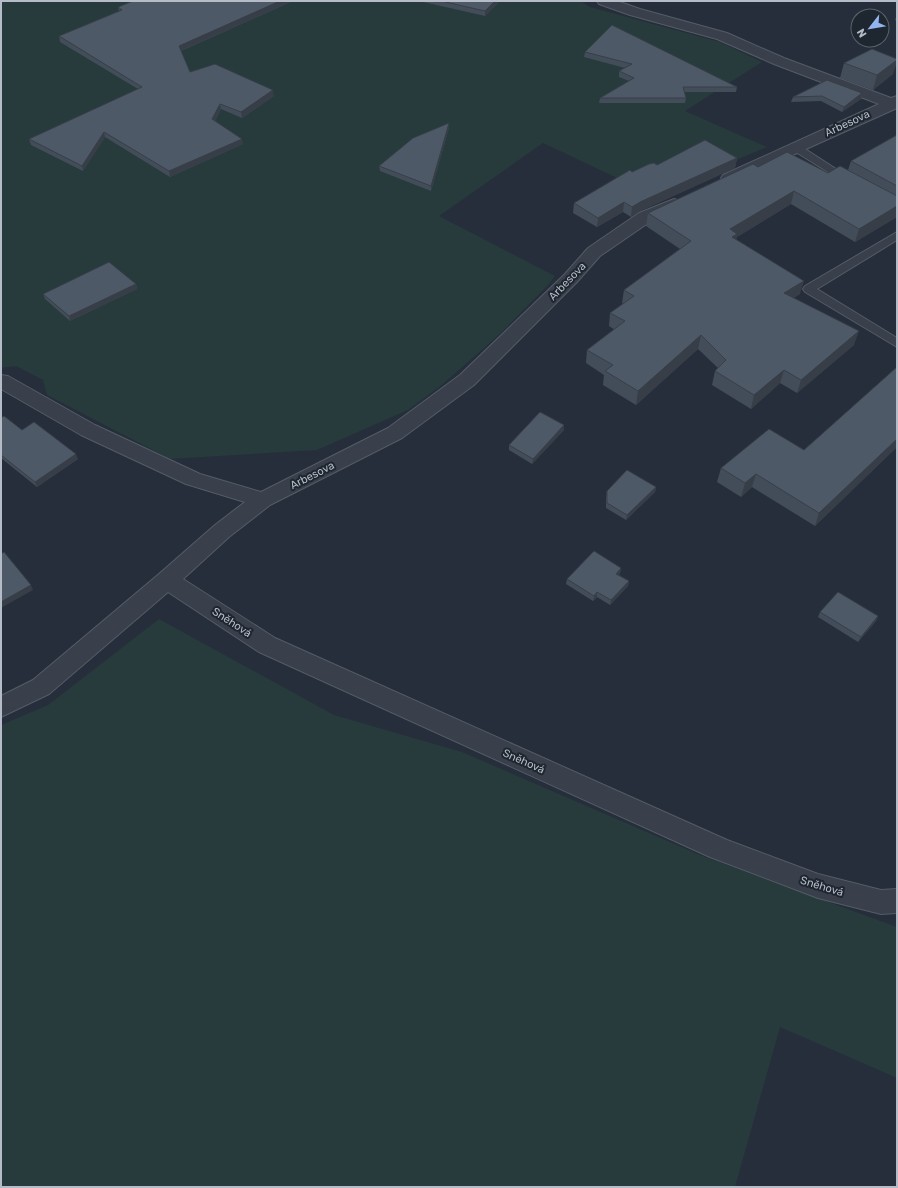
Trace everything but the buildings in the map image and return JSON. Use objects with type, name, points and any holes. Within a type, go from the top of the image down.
[{"type":"street","points":[[604,1],[636,12],[722,36],[780,61],[895,102]]},
{"type":"street","name":"Arbesova","points":[[717,184],[895,102]]},
{"type":"street","name":"Arbesova","points":[[1,707],[41,687],[167,580],[222,530],[263,500],[395,434],[467,380],[571,278],[594,252],[645,217],[688,197]]},
{"type":"street","points":[[1,381],[88,430],[186,476],[263,500]]},
{"type":"street","name":"Sněhová","points":[[167,580],[267,645],[719,849],[818,886],[881,902],[897,901]]},
{"type":"lane","points":[[795,147],[826,168],[858,186]]},
{"type":"lane","points":[[897,235],[809,289],[897,343]]},
{"type":"shaded area","points":[[1,1],[581,1],[590,7],[720,42],[762,62],[685,111],[767,147],[653,195],[543,143],[439,216],[555,276],[502,332],[443,384],[408,410],[317,450],[170,459],[47,395],[43,380],[16,366],[1,368]]},
{"type":"shaded area","points":[[159,619],[334,715],[462,752],[700,855],[897,927],[897,1078],[780,1027],[735,1187],[1,1187],[1,725],[48,705]]}]
